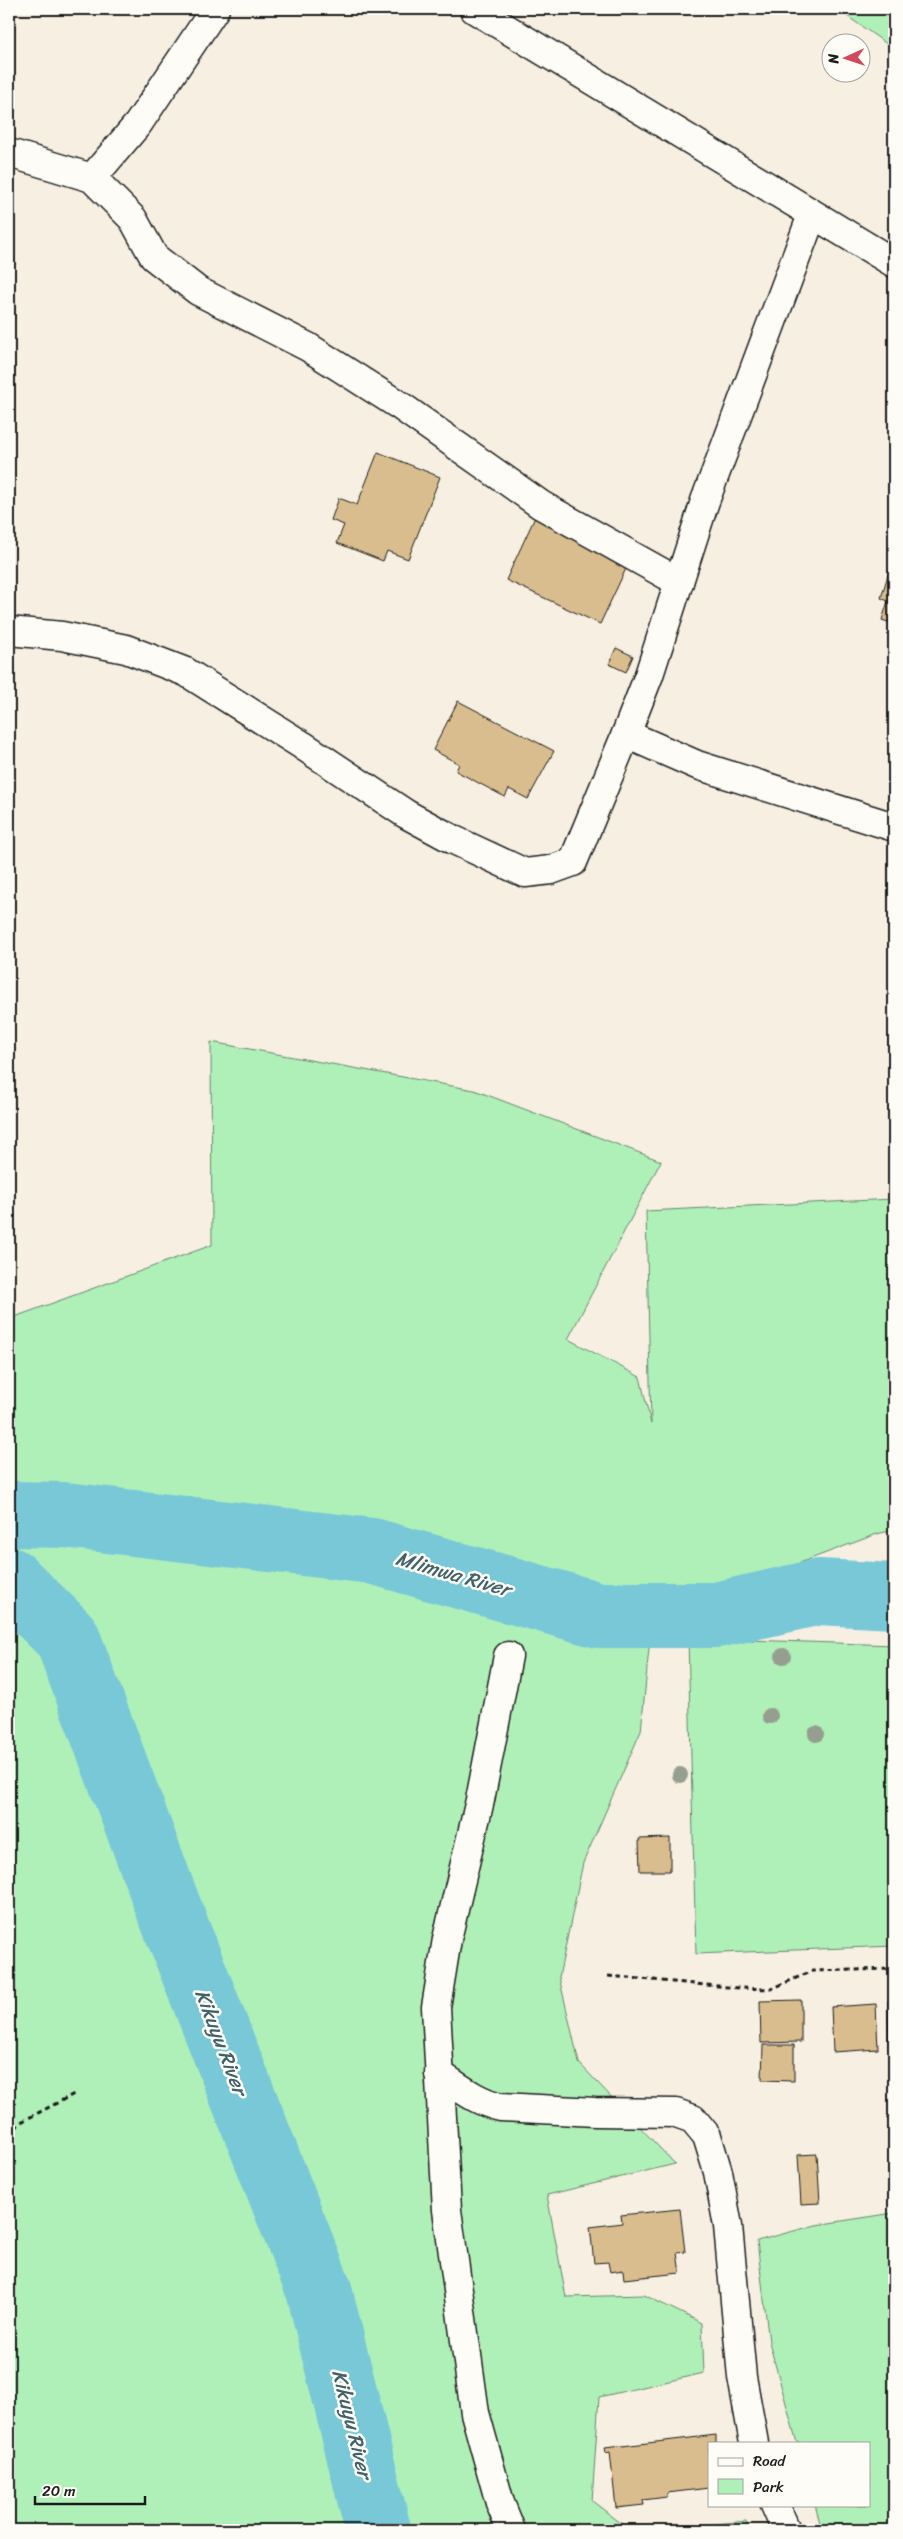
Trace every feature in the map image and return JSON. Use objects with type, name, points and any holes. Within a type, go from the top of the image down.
[{"type":"street","points":[[92,178],[138,124],[215,9]]},
{"type":"street","points":[[474,9],[894,263]]},
{"type":"street","points":[[9,153],[92,178],[133,219],[154,257],[198,291],[308,347],[402,407],[541,505],[679,582]]},
{"type":"street","points":[[9,631],[62,636],[126,649],[186,672],[302,745],[406,814],[525,873],[551,870],[573,862],[650,675],[705,501],[812,215]]},
{"type":"street","points":[[626,734],[697,765],[894,827]]},
{"type":"street","points":[[508,1656],[480,1800],[447,1938],[436,2007],[447,2210],[475,2412],[500,2503],[511,2530]]},
{"type":"street","points":[[439,2074],[472,2096],[488,2104],[501,2107],[595,2112],[676,2113],[693,2120],[698,2125],[706,2136],[718,2172],[728,2226],[742,2377],[754,2442]]},
{"type":"street","points":[[775,2506],[786,2530]]},
{"type":"path","points":[[608,1976],[739,1988],[771,1989],[812,1971],[894,1969]]},
{"type":"path","points":[[9,2135],[21,2122],[74,2094]]},
{"type":"green space","points":[[837,9],[894,9],[894,49]]},
{"type":"green space","points":[[211,1042],[474,1090],[661,1161],[568,1339],[640,1377],[651,1424],[646,1211],[894,1199],[894,1530],[877,1534],[751,1581],[656,1589],[655,1586],[641,1731],[583,1863],[559,1977],[579,2063],[675,2164],[547,2195],[566,2297],[644,2295],[702,2323],[704,2373],[599,2397],[592,2501],[630,2530],[9,2530],[9,1319],[212,1245]]},
{"type":"green space","points":[[688,1638],[894,1645],[894,1946],[696,1954]]},
{"type":"green space","points":[[894,2213],[894,2530],[822,2530],[815,2506],[870,2506],[870,2442],[797,2442],[769,2342],[757,2241],[816,2225]]},
{"type":"green space","points":[[746,2521],[751,2530],[653,2530]]},
{"type":"building","points":[[378,452],[440,477],[408,559],[387,551],[383,561],[337,543],[344,525],[331,520],[339,498],[357,505]]},
{"type":"building","points":[[536,515],[630,560],[600,624],[506,580]]},
{"type":"building","points":[[894,555],[894,624],[882,620],[888,601],[881,598]]},
{"type":"building","points":[[616,648],[633,656],[626,672],[609,664]]},
{"type":"building","points":[[458,701],[554,751],[528,799],[509,789],[505,797],[456,771],[459,764],[433,750]]},
{"type":"building","points":[[670,1838],[670,1871],[640,1871],[639,1839]]},
{"type":"building","points":[[801,2000],[801,2042],[761,2043],[760,2001]]},
{"type":"building","points":[[888,2001],[894,2001],[894,2050],[889,2050]]},
{"type":"building","points":[[876,2004],[878,2049],[833,2052],[831,2007]]},
{"type":"building","points":[[763,2045],[794,2045],[794,2081],[762,2080]]},
{"type":"building","points":[[817,2154],[820,2203],[801,2204],[798,2155]]},
{"type":"building","points":[[680,2209],[685,2252],[677,2253],[680,2273],[624,2279],[623,2270],[610,2272],[608,2262],[594,2263],[590,2227],[622,2223],[621,2215]]},
{"type":"building","points":[[716,2435],[716,2442],[708,2442],[708,2488],[667,2493],[667,2497],[643,2500],[644,2505],[616,2508],[610,2452],[606,2453],[605,2448]]},
{"type":"waterway","name":"Mlimwa River","points":[[9,1514],[65,1515],[372,1551],[599,1615],[716,1615],[819,1592],[894,1596]]},
{"type":"waterway","name":"Kikuyu River","points":[[9,1580],[67,1637],[169,1909],[319,2290],[378,2530]]}]
